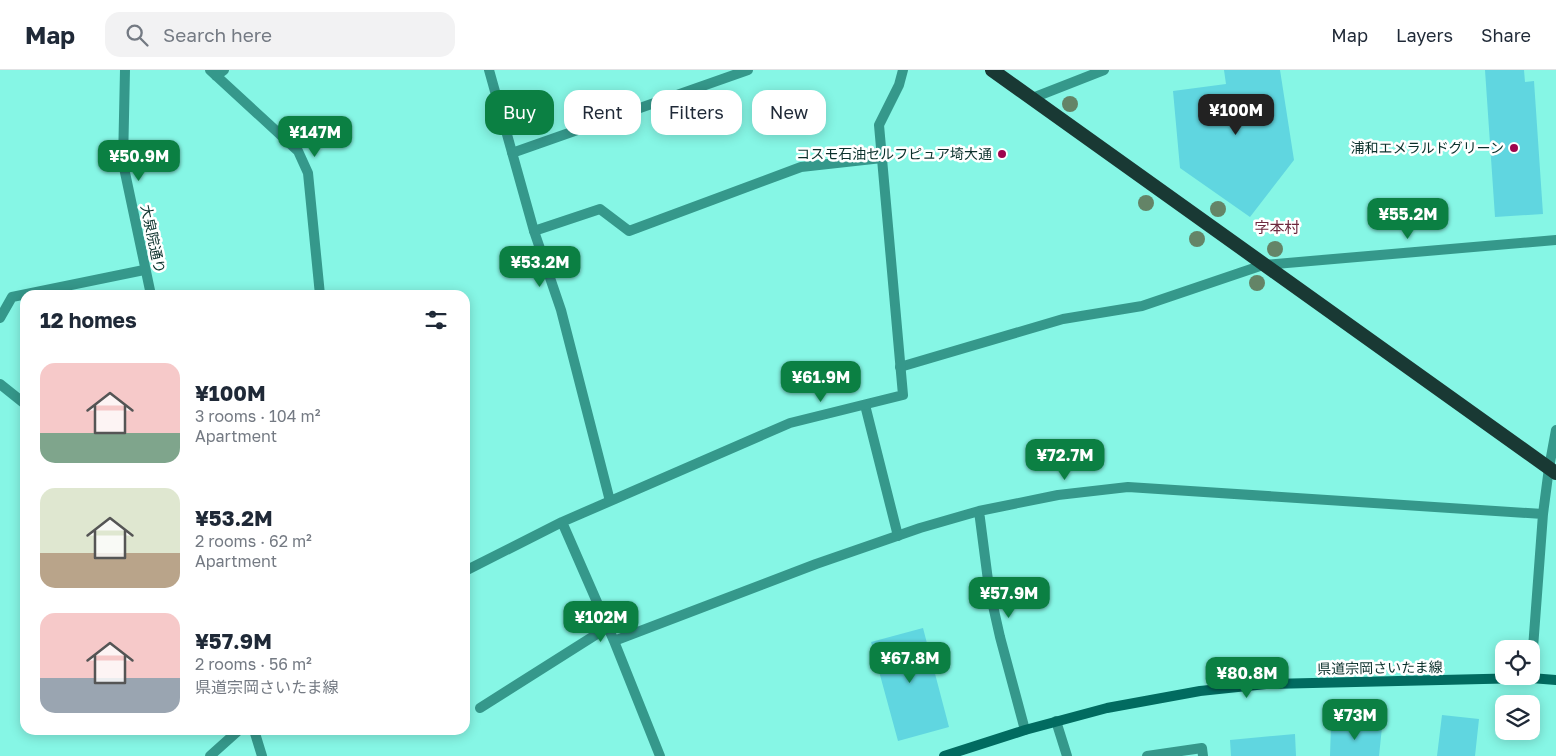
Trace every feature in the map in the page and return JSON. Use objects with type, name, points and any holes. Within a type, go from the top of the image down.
[{"type":"highway","points":[[992,70],[1552,471]]},
{"type":"main road","name":"県道宗岡さいたま線","points":[[944,756],[1024,730],[1107,708],[1200,691],[1266,684],[1495,677]]},
{"type":"main road","name":"県道宗岡さいたま線","points":[[1540,677],[1556,680]]},
{"type":"street","name":"大泉院通り","points":[[124,70],[123,163],[150,290]]},
{"type":"street","points":[[489,70],[534,231],[561,310],[610,501]]},
{"type":"street","points":[[512,153],[748,70]]},
{"type":"street","points":[[470,568],[562,522],[790,423],[902,395],[878,125],[900,85],[903,70]]},
{"type":"street","points":[[1030,98],[1102,70]]},
{"type":"street","points":[[217,72],[298,151],[308,173],[320,290]]},
{"type":"street","points":[[534,231],[600,208],[629,231],[801,167],[882,158]]},
{"type":"street","points":[[900,367],[1063,319],[1142,306],[1262,265],[1556,240]]},
{"type":"street","points":[[46,290],[144,270]]},
{"type":"street","points":[[0,318],[12,297],[20,295]]},
{"type":"street","points":[[0,384],[20,400]]},
{"type":"street","points":[[865,404],[898,536]]},
{"type":"street","points":[[1533,640],[1542,514],[1552,471],[1556,430]]},
{"type":"street","points":[[614,641],[816,564],[898,536],[980,511],[1058,495],[1128,486],[1542,514]]},
{"type":"street","points":[[980,511],[989,588],[1024,730]]},
{"type":"street","points":[[562,522],[608,626],[660,756]]},
{"type":"street","points":[[480,708],[608,626]]},
{"type":"street","points":[[1056,721],[1067,756]]},
{"type":"street","points":[[210,756],[234,735]]},
{"type":"street","points":[[256,735],[262,756]]},
{"type":"street","points":[[1147,756],[1202,748],[1203,756]]},
{"type":"building","points":[[1224,70],[1280,70],[1294,160],[1250,217],[1180,168],[1173,91],[1226,84]]},
{"type":"building","name":"浦和エメラルドグリーン","points":[[1485,70],[1524,70],[1525,82],[1534,81],[1543,214],[1495,217]]},
{"type":"building","points":[[923,628],[949,727],[898,741],[871,642]]},
{"type":"building","points":[[1442,715],[1479,719],[1475,756],[1437,756]]},
{"type":"building","points":[[1331,725],[1382,727],[1379,756],[1330,756]]},
{"type":"building","points":[[1295,734],[1296,756],[1231,756],[1230,740]]},
{"type":"place","name":"浦和エメラルドグリーン","points":[[1514,148]]},
{"type":"place","name":"コスモ石油セルフピュア埼大通","points":[[1002,154]]},
{"type":"district","name":"字本村","points":[[1277,228]]}]
